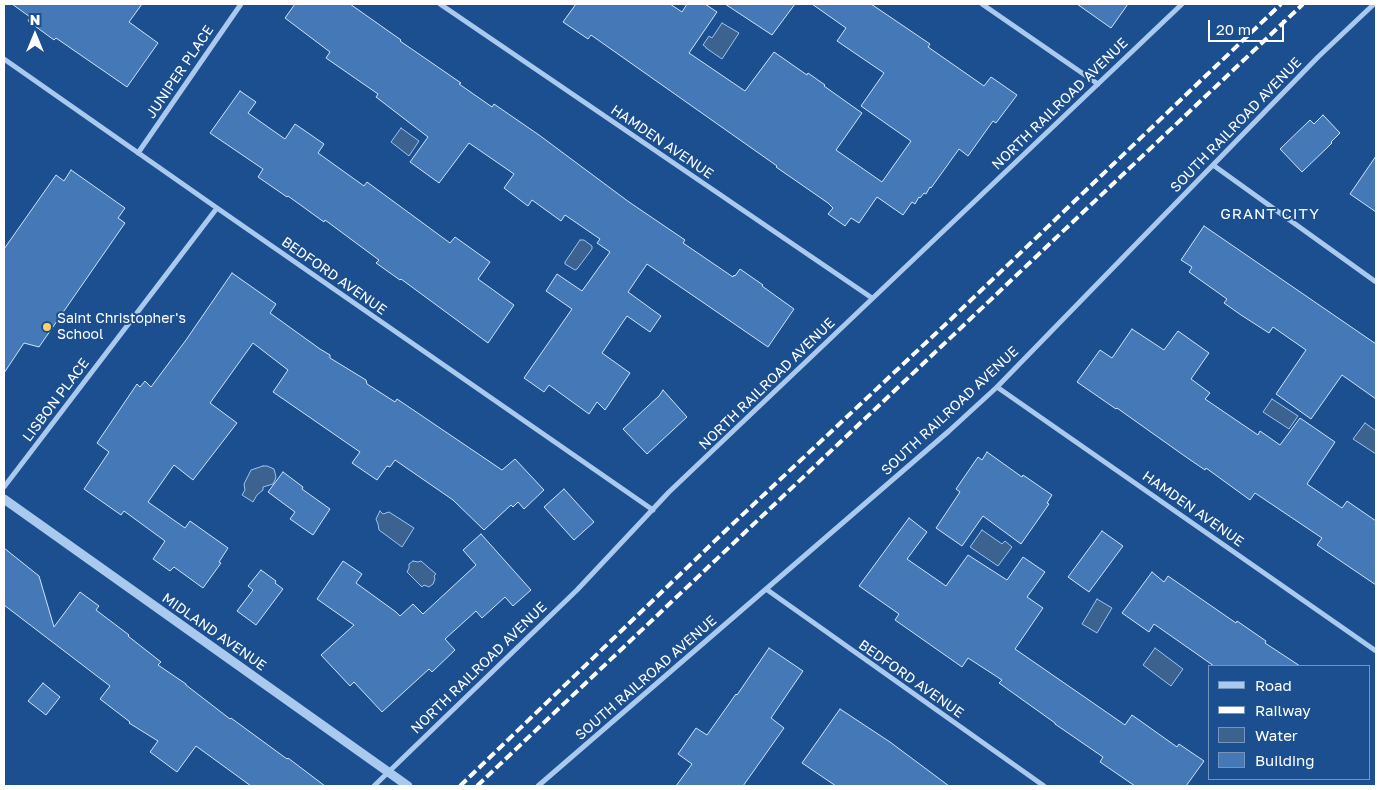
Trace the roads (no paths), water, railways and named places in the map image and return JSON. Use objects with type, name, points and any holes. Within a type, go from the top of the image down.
[{"type":"street","name":"JUNIPER PLACE","points":[[138,153],[240,4]]},
{"type":"street","name":"HAMDEN AVENUE","points":[[440,4],[872,298]]},
{"type":"street","points":[[982,4],[1098,84]]},
{"type":"street","name":"NORTH RAILROAD AVENUE","points":[[374,786],[570,596],[669,492],[1182,4]]},
{"type":"street","name":"SOUTH RAILROAD AVENUE","points":[[538,786],[949,432],[997,387],[1318,57],[1374,4]]},
{"type":"street","name":"BEDFORD AVENUE","points":[[4,59],[652,510]]},
{"type":"street","points":[[1213,165],[1376,282]]},
{"type":"street","name":"LISBON PLACE","points":[[4,487],[217,208]]},
{"type":"street","name":"HAMDEN AVENUE","points":[[997,387],[1376,651]]},
{"type":"street","name":"MIDLAND AVENUE","points":[[4,499],[408,786]]},
{"type":"street","name":"BEDFORD AVENUE","points":[[766,589],[1044,786]]},
{"type":"water","points":[[722,23],[739,33],[722,59],[703,45],[709,36],[712,38]]},
{"type":"water","points":[[401,128],[419,141],[409,156],[391,142]]},
{"type":"water","points":[[580,240],[584,240],[592,246],[592,249],[575,270],[565,264],[565,262]]},
{"type":"water","points":[[1272,399],[1298,416],[1289,429],[1263,412]]},
{"type":"water","points":[[1365,423],[1376,431],[1376,454],[1353,439]]},
{"type":"water","points":[[263,466],[274,469],[276,477],[273,484],[263,487],[263,490],[253,502],[242,495],[245,490],[244,484],[251,470]]},
{"type":"water","points":[[380,511],[383,514],[389,512],[414,528],[402,547],[379,530],[376,519]]},
{"type":"water","points":[[982,530],[1002,544],[1005,541],[1012,547],[998,566],[970,547]]},
{"type":"water","points":[[413,561],[421,561],[436,574],[433,584],[429,587],[424,585],[422,587],[407,572],[409,564]]},
{"type":"water","points":[[1097,599],[1112,608],[1097,633],[1082,624]]},
{"type":"water","points":[[1155,648],[1183,669],[1171,686],[1143,665]]},
{"type":"railway","points":[[460,786],[722,534],[948,322],[1281,4]]},
{"type":"railway","points":[[477,786],[1303,4]]},
{"type":"place","name":"Saint Christopher's School","points":[[47,327]]},
{"type":"district","name":"GRANT CITY","points":[[1270,214]]}]
